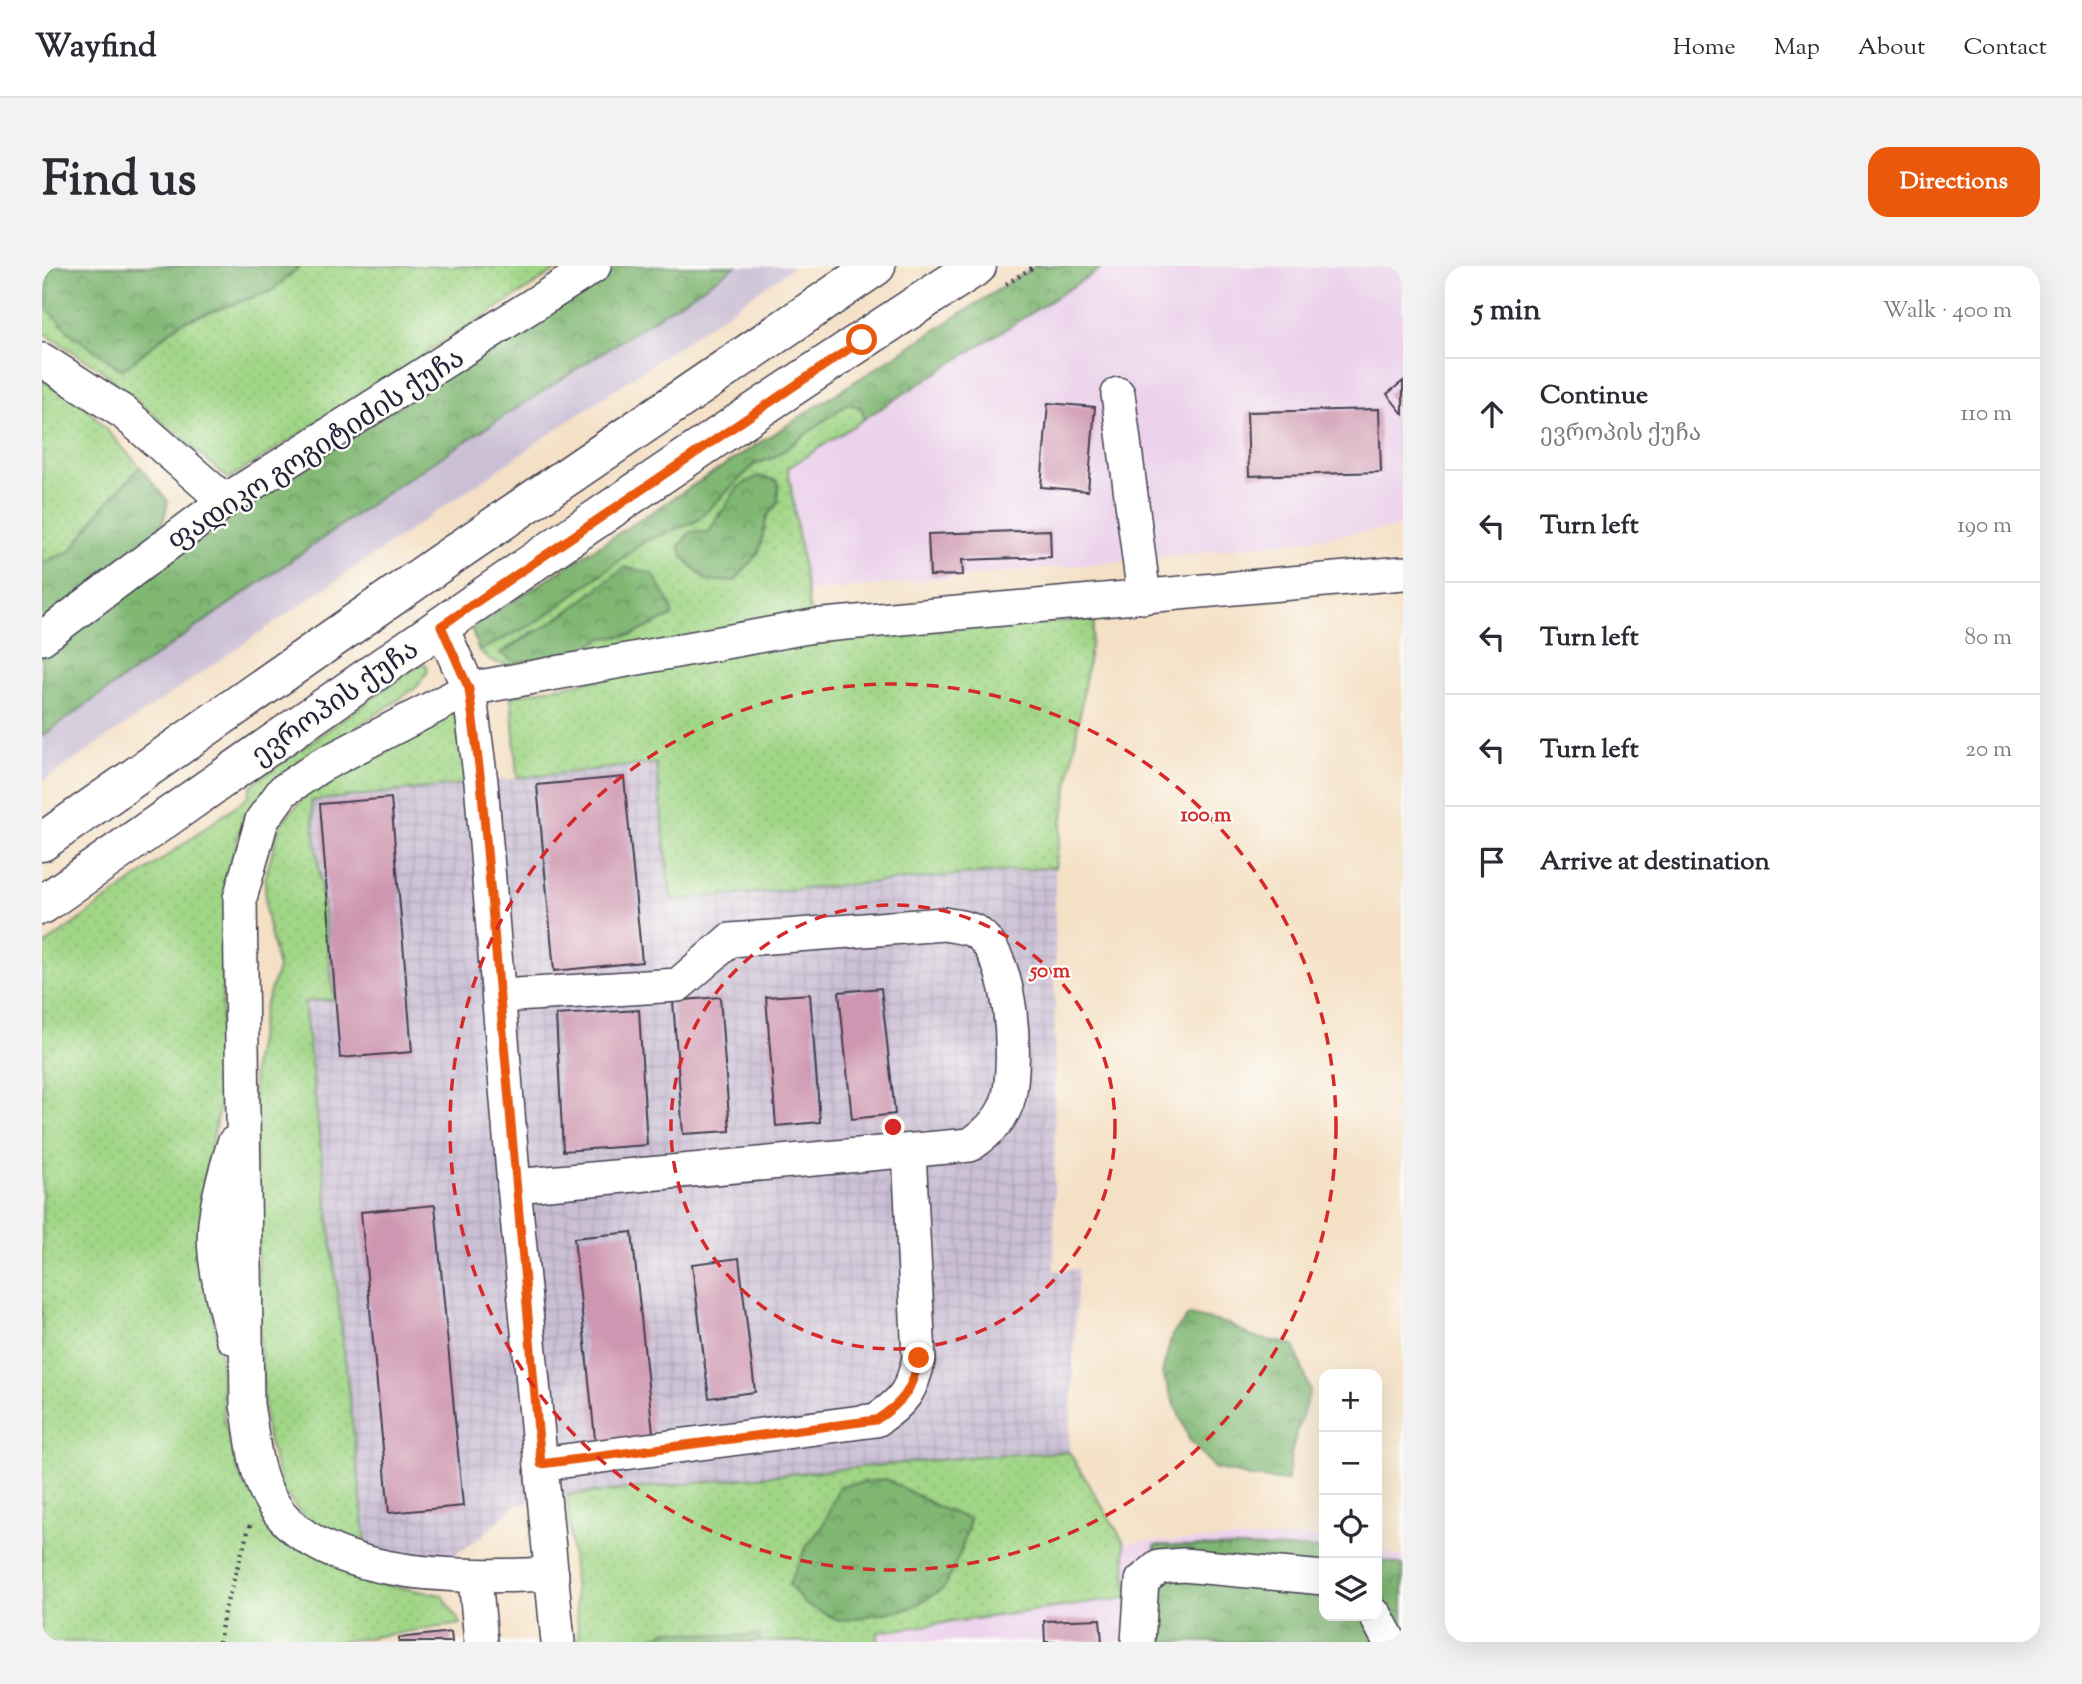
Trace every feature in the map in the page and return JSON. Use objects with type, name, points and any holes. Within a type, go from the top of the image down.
[{"type":"main road","name":"ევროპის ქუჩა","points":[[42,842],[450,556],[876,266]]},
{"type":"main road","name":"ევროპის ქუჩა","points":[[42,905],[441,626],[850,347],[977,266]]},
{"type":"street","name":"ფადიკო გოგიტიძის ქუჩა","points":[[42,638],[225,501],[594,266]]},
{"type":"street","points":[[42,360],[123,412],[225,501]]},
{"type":"street","points":[[1118,394],[1144,597]]},
{"type":"street","points":[[552,1574],[475,1577],[383,1569],[311,1540],[279,1511],[263,1484],[247,1405],[240,898],[262,820],[283,791],[320,766],[469,689],[813,626],[1403,573]]},
{"type":"street","points":[[441,626],[469,689],[481,782],[514,1186],[558,1642]]},
{"type":"street","points":[[499,996],[678,985],[730,940],[944,924],[975,931],[997,957],[1009,1004],[1009,1097],[993,1129],[970,1145],[514,1186]]},
{"type":"street","points":[[541,1464],[876,1420],[895,1407],[914,1385],[919,1358],[909,1151]]},
{"type":"street","points":[[1138,1642],[1142,1581],[1159,1567],[1183,1565],[1319,1578]]},
{"type":"street","points":[[475,1577],[481,1642]]},
{"type":"street","points":[[1379,1621],[1390,1642]]},
{"type":"path","points":[[219,1642],[224,1612],[263,1484]]},
{"type":"shaded area","points":[[736,266],[795,266],[42,782],[42,736],[398,485]]},
{"type":"shaded area","points":[[1105,266],[1403,266],[1403,527],[1162,557],[807,592],[788,468]]},
{"type":"shaded area","points":[[656,763],[671,900],[1055,867],[1054,1271],[1078,1269],[1069,1452],[989,1455],[544,1498],[515,1505],[478,1539],[452,1557],[367,1551],[304,1002],[334,999],[311,800]]},
{"type":"shaded area","points":[[1319,1537],[1319,1621],[1382,1621],[1382,1551],[1403,1557],[1403,1642],[878,1642],[878,1632],[1128,1598],[1124,1542]]},
{"type":"green space","points":[[42,266],[54,266],[49,271],[122,370],[182,322],[271,291],[300,266],[563,266],[229,479],[99,368],[42,332]]},
{"type":"green space","points":[[54,266],[300,266],[271,291],[182,322],[122,370],[70,333],[47,308],[49,271]]},
{"type":"green space","points":[[619,266],[736,266],[398,485],[42,736],[42,653],[260,494]]},
{"type":"green space","points":[[1035,266],[1105,266],[864,419],[861,407],[847,404],[773,458],[755,464],[697,521],[645,541],[537,622],[479,651],[471,628]]},
{"type":"green space","points":[[42,380],[85,406],[140,467],[104,506],[71,551],[42,563]]},
{"type":"green space","points":[[848,403],[861,407],[864,419],[788,468],[811,619],[521,669],[491,661],[479,651],[537,622],[645,541],[697,521],[755,464],[773,458]],"holes":[[[778,503],[767,516],[759,552],[709,532],[719,513]],[[594,592],[672,616],[632,635],[603,638],[583,649],[501,653],[532,632],[543,629]]]},
{"type":"green space","points":[[140,467],[168,501],[160,535],[42,622],[42,563],[71,551],[104,506]]},
{"type":"green space","points":[[758,476],[778,481],[778,503],[767,516],[759,552],[735,581],[707,581],[683,557],[679,546],[690,532],[709,532],[738,487]]},
{"type":"green space","points":[[625,567],[653,574],[671,605],[672,616],[632,635],[603,638],[583,649],[550,659],[514,662],[501,653],[567,613]]},
{"type":"green space","points":[[1095,619],[1055,867],[671,900],[656,763],[517,778],[511,696],[807,639]]},
{"type":"green space","points":[[420,664],[426,664],[428,671],[417,687],[275,783],[242,821],[229,873],[220,1044],[223,1091],[204,1179],[202,1247],[221,1359],[224,1421],[241,1480],[291,1537],[366,1582],[442,1595],[461,1624],[338,1642],[42,1642],[42,947],[248,797],[251,785]]},
{"type":"green space","points":[[449,712],[462,715],[473,783],[311,801],[334,999],[304,1002],[367,1551],[307,1521],[282,1490],[266,1431],[260,1348],[253,1066],[264,1008],[278,969],[266,913],[265,879],[280,824],[310,791]]},
{"type":"green space","points":[[1189,1315],[1228,1324],[1252,1337],[1294,1345],[1310,1390],[1292,1449],[1287,1481],[1251,1477],[1214,1468],[1189,1439],[1162,1373],[1172,1335]]},
{"type":"green space","points":[[1069,1452],[1124,1542],[1128,1598],[878,1632],[878,1642],[579,1642],[567,1495],[989,1455]]},
{"type":"green space","points":[[886,1479],[940,1508],[970,1519],[960,1554],[944,1588],[911,1608],[840,1621],[805,1604],[789,1584],[806,1547],[823,1526],[839,1486]]},
{"type":"green space","points":[[1155,1545],[1319,1549],[1319,1621],[1382,1621],[1382,1560],[1403,1565],[1403,1642],[1150,1642]]},
{"type":"green space","points":[[667,1630],[728,1636],[760,1635],[760,1642],[647,1642]]},
{"type":"building","points":[[1403,381],[1403,414],[1387,394]]},
{"type":"building","points":[[1048,403],[1095,407],[1088,491],[1041,487]]},
{"type":"building","points":[[1379,409],[1381,472],[1249,476],[1247,412]]},
{"type":"building","points":[[1050,530],[1051,557],[962,560],[963,575],[930,576],[928,534]]},
{"type":"building","points":[[624,777],[642,962],[554,971],[537,785]]},
{"type":"building","points":[[391,798],[412,1052],[340,1058],[320,804]]},
{"type":"building","points":[[881,988],[895,1114],[852,1119],[839,992]]},
{"type":"building","points":[[810,994],[820,1122],[776,1126],[766,997]]},
{"type":"building","points":[[720,997],[730,1131],[683,1134],[673,1001]]},
{"type":"building","points":[[639,1010],[647,1145],[563,1151],[556,1015]]},
{"type":"building","points":[[435,1205],[463,1506],[389,1513],[361,1212]]},
{"type":"building","points":[[632,1232],[654,1442],[596,1448],[574,1238]]},
{"type":"building","points":[[739,1258],[755,1392],[709,1398],[692,1264]]},
{"type":"building","points":[[1100,1619],[1102,1642],[1045,1642],[1044,1621]]},
{"type":"building","points":[[451,1632],[452,1642],[399,1642],[399,1638]]},
{"type":"route","points":[[862,340],[441,626],[469,689],[481,782],[514,1186],[541,1464],[876,1420],[895,1407],[914,1385],[919,1358]]}]
